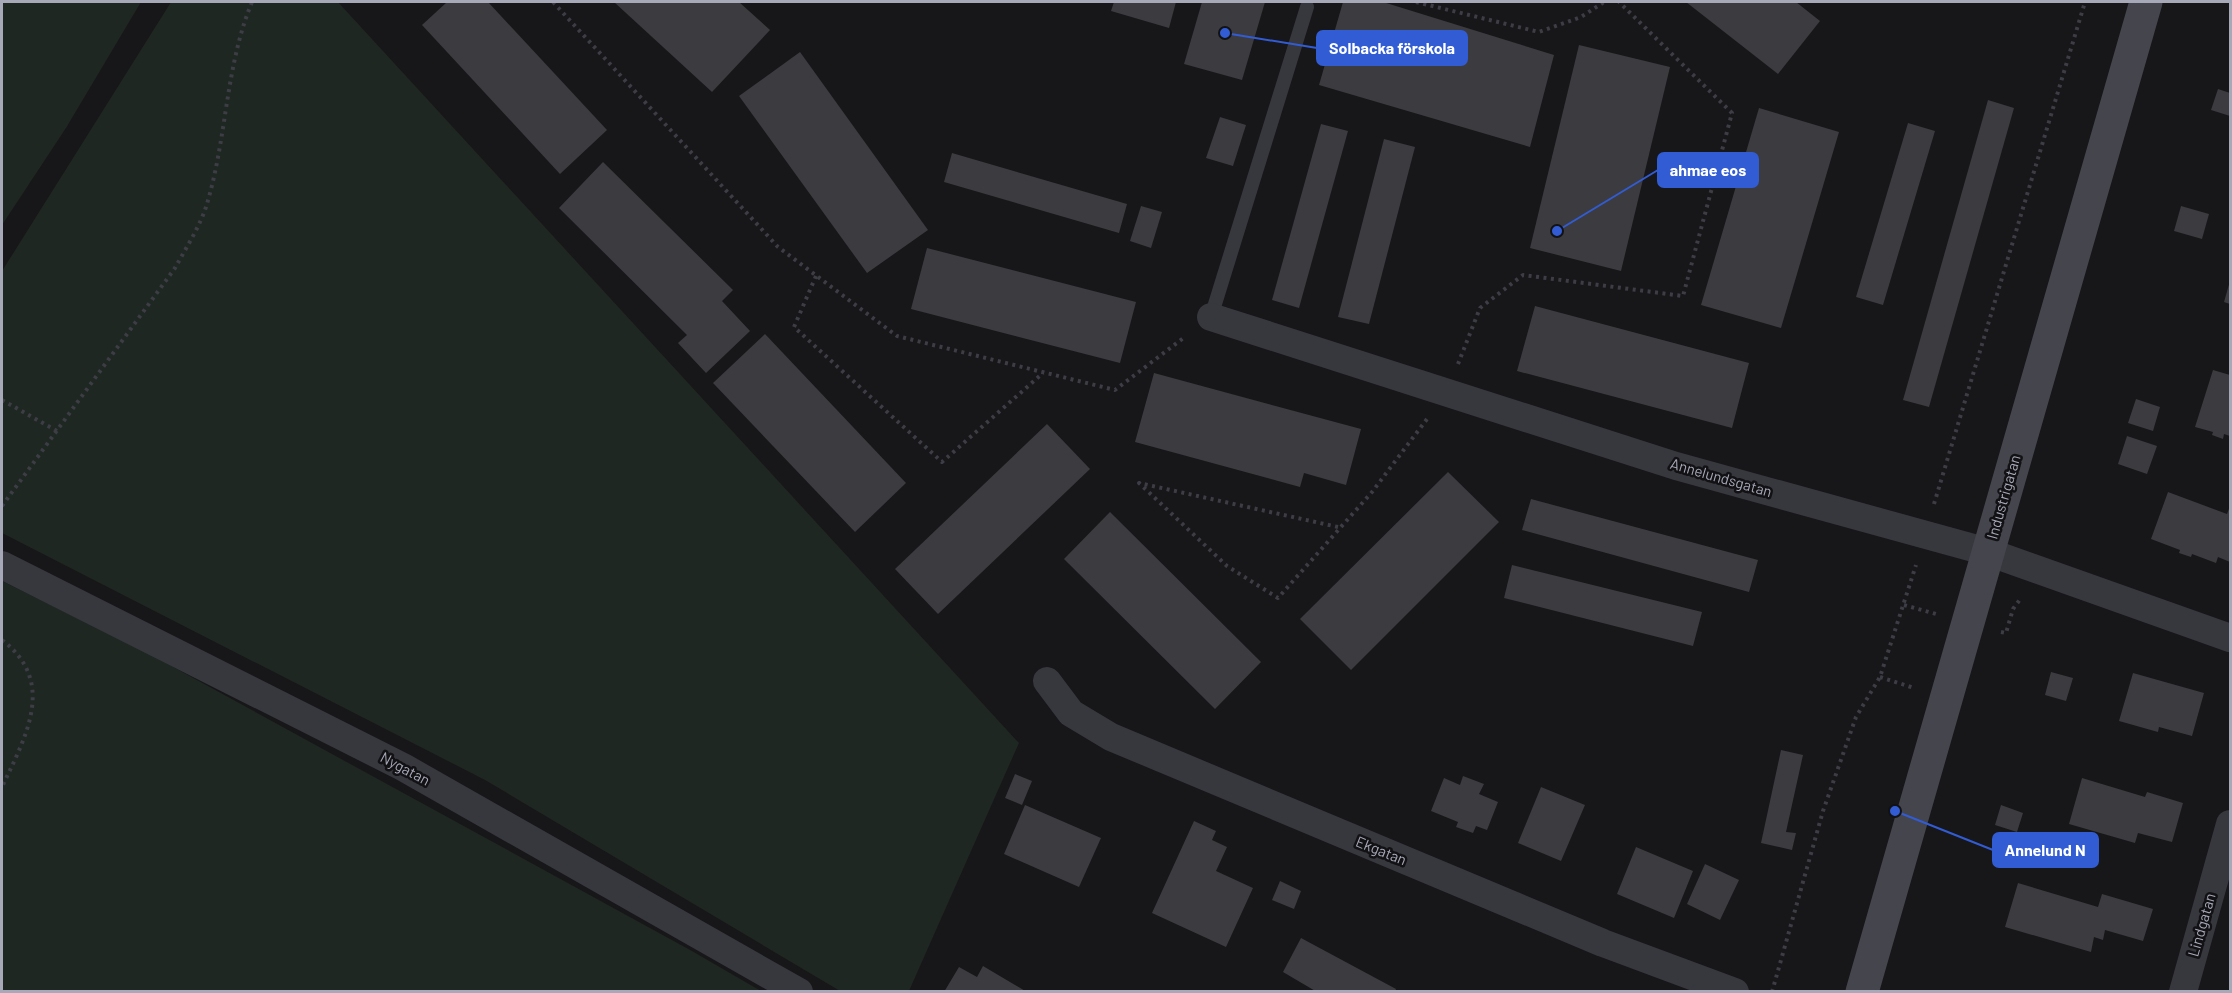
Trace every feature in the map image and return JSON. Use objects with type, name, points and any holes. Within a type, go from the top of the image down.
[{"type":"street","name":"Industrigatan","points":[[1862,992],[2146,2]]},
{"type":"street","name":"Annelundsgatan","points":[[1211,317],[1676,466],[1988,552],[2230,638]]},
{"type":"street","name":"Nygatan","points":[[2,565],[403,766],[799,992]]},
{"type":"street","name":"Ekgatan","points":[[1047,681],[1071,713],[1111,737],[1603,943],[1735,992]]},
{"type":"street","name":"Lindgatan","points":[[2183,992],[2230,824]]},
{"type":"lane","points":[[1211,317],[1307,7]]},
{"type":"path","points":[[2,506],[175,268],[196,230],[210,191],[242,24],[252,2]]},
{"type":"path","points":[[553,2],[778,247],[897,336],[1115,390],[1211,317]]},
{"type":"path","points":[[1416,2],[1539,32],[1581,17],[1604,2]]},
{"type":"path","points":[[1338,527],[1139,483],[1227,566],[1278,597],[1338,527],[1372,492],[1447,393],[1480,308],[1523,275],[1683,296],[1732,113],[1619,2]]},
{"type":"path","points":[[1772,992],[1820,821],[1857,717],[1880,676],[1925,534],[2085,2]]},
{"type":"path","points":[[816,276],[794,327],[942,462],[1043,372]]},
{"type":"path","points":[[2,400],[57,431]]},
{"type":"path","points":[[2,640],[27,667],[34,691],[32,714],[2,787]]},
{"type":"shaded area","points":[[2,2],[141,2],[66,128],[2,225]]},
{"type":"shaded area","points":[[171,2],[338,2],[1019,743],[909,991],[840,991],[485,780],[2,533],[2,271]]},
{"type":"shaded area","points":[[2,581],[133,645],[761,991],[2,991]]},
{"type":"building","points":[[447,2],[488,2],[607,130],[560,174],[422,25]]},
{"type":"building","points":[[614,2],[739,2],[770,30],[712,92]]},
{"type":"building","points":[[1114,2],[1176,2],[1169,28],[1111,11]]},
{"type":"building","points":[[1202,2],[1265,2],[1242,80],[1184,64]]},
{"type":"building","points":[[1343,2],[1383,2],[1554,55],[1530,147],[1319,85]]},
{"type":"building","points":[[1686,2],[1796,2],[1820,21],[1778,74]]},
{"type":"building","points":[[1579,45],[1670,67],[1621,271],[1530,248]]},
{"type":"building","points":[[800,52],[928,230],[867,273],[739,96]]},
{"type":"building","points":[[2218,89],[2230,93],[2230,116],[2211,110]]},
{"type":"building","points":[[1988,100],[2014,108],[1929,407],[1903,400]]},
{"type":"building","points":[[1759,108],[1839,132],[1781,328],[1701,305]]},
{"type":"building","points":[[1220,117],[1246,125],[1233,166],[1206,158]]},
{"type":"building","points":[[1908,123],[1935,131],[1883,305],[1856,297]]},
{"type":"building","points":[[1321,124],[1348,131],[1299,308],[1272,300]]},
{"type":"building","points":[[1384,139],[1415,147],[1369,324],[1338,317]]},
{"type":"building","points":[[952,153],[1127,204],[1119,233],[944,182]]},
{"type":"building","points":[[603,162],[733,290],[722,301],[750,331],[706,373],[678,343],[687,335],[559,208]]},
{"type":"building","points":[[1141,206],[1162,212],[1151,248],[1130,241]]},
{"type":"building","points":[[2181,206],[2209,214],[2202,239],[2174,231]]},
{"type":"building","points":[[927,248],[1136,302],[1120,363],[911,309]]},
{"type":"building","points":[[2230,281],[2230,304],[2224,302]]},
{"type":"building","points":[[1535,306],[1749,363],[1732,428],[1517,371]]},
{"type":"building","points":[[765,334],[906,483],[855,532],[713,383]]},
{"type":"building","points":[[2213,370],[2230,375],[2230,436],[2224,434],[2223,439],[2212,435],[2213,432],[2195,427]]},
{"type":"building","points":[[1154,373],[1361,429],[1346,485],[1304,473],[1300,487],[1135,442]]},
{"type":"building","points":[[2136,399],[2160,407],[2153,431],[2128,423]]},
{"type":"building","points":[[1047,424],[1090,469],[938,614],[895,569]]},
{"type":"building","points":[[2127,436],[2157,446],[2147,474],[2118,464]]},
{"type":"building","points":[[1448,472],[1499,522],[1351,670],[1300,619]]},
{"type":"building","points":[[2168,492],[2227,514],[2230,506],[2230,562],[2218,557],[2216,563],[2192,554],[2191,557],[2179,553],[2180,550],[2151,539]]},
{"type":"building","points":[[1531,499],[1758,560],[1749,592],[1522,530]]},
{"type":"building","points":[[1110,512],[1261,662],[1215,709],[1064,559]]},
{"type":"building","points":[[1512,565],[1702,612],[1693,646],[1504,598]]},
{"type":"building","points":[[2051,672],[2073,678],[2066,701],[2045,695]]},
{"type":"building","points":[[2133,673],[2204,693],[2192,736],[2159,727],[2158,732],[2119,721]]},
{"type":"building","points":[[1781,750],[1803,755],[1786,832],[1796,833],[1792,850],[1761,843]]},
{"type":"building","points":[[1015,774],[1032,781],[1022,805],[1005,798]]},
{"type":"building","points":[[1463,776],[1484,784],[1479,794],[1498,802],[1487,830],[1476,826],[1473,833],[1456,827],[1458,822],[1431,811],[1444,778],[1460,785]]},
{"type":"building","points":[[2082,778],[2145,797],[2147,792],[2183,803],[2172,842],[2138,833],[2135,843],[2069,824]]},
{"type":"building","points":[[1541,787],[1585,805],[1561,861],[1518,843]]},
{"type":"building","points":[[1025,805],[1101,838],[1079,887],[1004,854]]},
{"type":"building","points":[[2001,805],[2023,813],[2017,832],[1995,825]]},
{"type":"building","points":[[1194,821],[1216,831],[1212,840],[1227,847],[1216,871],[1253,888],[1226,947],[1152,913]]},
{"type":"building","points":[[1636,847],[1693,871],[1674,918],[1617,894]]},
{"type":"building","points":[[1705,864],[1739,880],[1720,920],[1687,904]]},
{"type":"building","points":[[1280,881],[1301,891],[1294,909],[1272,900]]},
{"type":"building","points":[[2018,883],[2098,907],[2102,894],[2153,909],[2143,941],[2105,930],[2103,940],[2094,937],[2091,952],[2005,927]]},
{"type":"building","points":[[1301,938],[1396,989],[1395,992],[1317,992],[1283,972]]},
{"type":"building","points":[[983,966],[1027,992],[944,992],[959,967],[977,977]]},
{"type":"place","name":"Solbacka förskola","points":[[1225,33]]},
{"type":"place","name":"ahmae eos","points":[[1557,231]]},
{"type":"place","name":"Annelund N","points":[[1895,811]]}]
